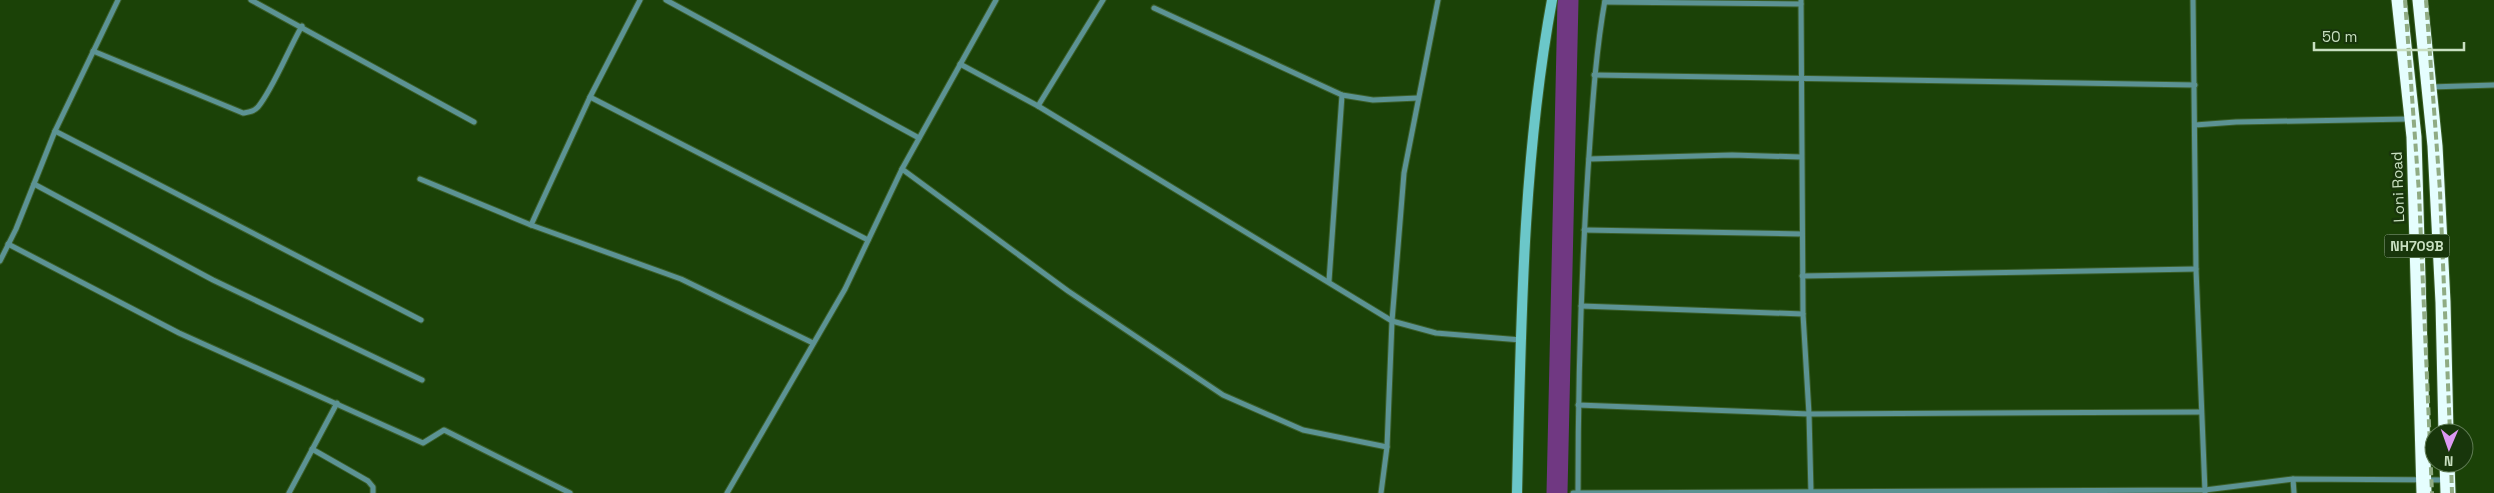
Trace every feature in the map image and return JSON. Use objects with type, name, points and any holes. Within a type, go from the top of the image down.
[{"type":"highway","name":"Loni Road","points":[[2399,0],[2412,119],[2424,486]]},
{"type":"highway","name":"NH709B","points":[[2420,0],[2435,146],[2443,302],[2446,423]]},
{"type":"highway","points":[[2447,473],[2448,486]]},
{"type":"street","points":[[0,261],[55,131],[118,0]]},
{"type":"street","points":[[251,0],[302,26],[474,122]]},
{"type":"street","points":[[531,225],[590,97],[640,0]]},
{"type":"street","points":[[666,0],[919,138]]},
{"type":"street","points":[[727,493],[845,288],[902,169],[996,0]]},
{"type":"street","points":[[1038,106],[1103,0]]},
{"type":"street","points":[[1381,493],[1387,447],[1392,321],[1404,173],[1438,0]]},
{"type":"street","points":[[1517,493],[1522,258],[1539,70],[1552,0]]},
{"type":"street","points":[[2193,0],[2196,269],[2205,491]]},
{"type":"street","points":[[1578,493],[1578,405],[1584,230],[1594,75],[1605,1],[1801,2],[1802,276],[1811,492]]},
{"type":"street","points":[[1154,8],[1342,95],[1373,100],[1418,98]]},
{"type":"street","points":[[93,51],[244,113],[251,112],[261,101],[302,26]]},
{"type":"street","points":[[960,64],[1038,106],[1392,321],[1436,333],[1520,340]]},
{"type":"street","points":[[1594,75],[1801,80],[2195,84]]},
{"type":"street","points":[[2429,87],[2494,85]]},
{"type":"street","points":[[1329,281],[1342,95]]},
{"type":"street","points":[[590,97],[868,240]]},
{"type":"street","points":[[2195,125],[2236,122],[2412,119]]},
{"type":"street","points":[[55,131],[420,320]]},
{"type":"street","points":[[1589,159],[1732,155],[1801,157]]},
{"type":"street","points":[[902,169],[1068,291],[1223,395],[1303,430],[1387,447]]},
{"type":"street","points":[[420,179],[531,225],[681,279],[813,343]]},
{"type":"street","points":[[34,184],[213,280],[422,380]]},
{"type":"street","points":[[1584,230],[1802,234]]},
{"type":"street","points":[[8,244],[179,333],[423,443],[444,430],[570,493]]},
{"type":"street","points":[[1802,276],[2196,269]]},
{"type":"street","points":[[1581,306],[1803,314]]},
{"type":"street","points":[[289,493],[337,403]]},
{"type":"street","points":[[1578,405],[1809,414],[2201,412]]},
{"type":"street","points":[[312,450],[368,481],[373,487],[373,493]]},
{"type":"street","points":[[2294,479],[2294,493]]},
{"type":"street","points":[[1573,493],[2205,491],[2294,479],[2448,486]]},
{"type":"waterway","points":[[1557,493],[1568,0]]},
{"type":"railway","points":[[2405,0],[2419,193],[2432,493]]},
{"type":"railway","points":[[2426,0],[2440,191],[2450,423]]},
{"type":"railway","points":[[2451,473],[2452,493]]}]
